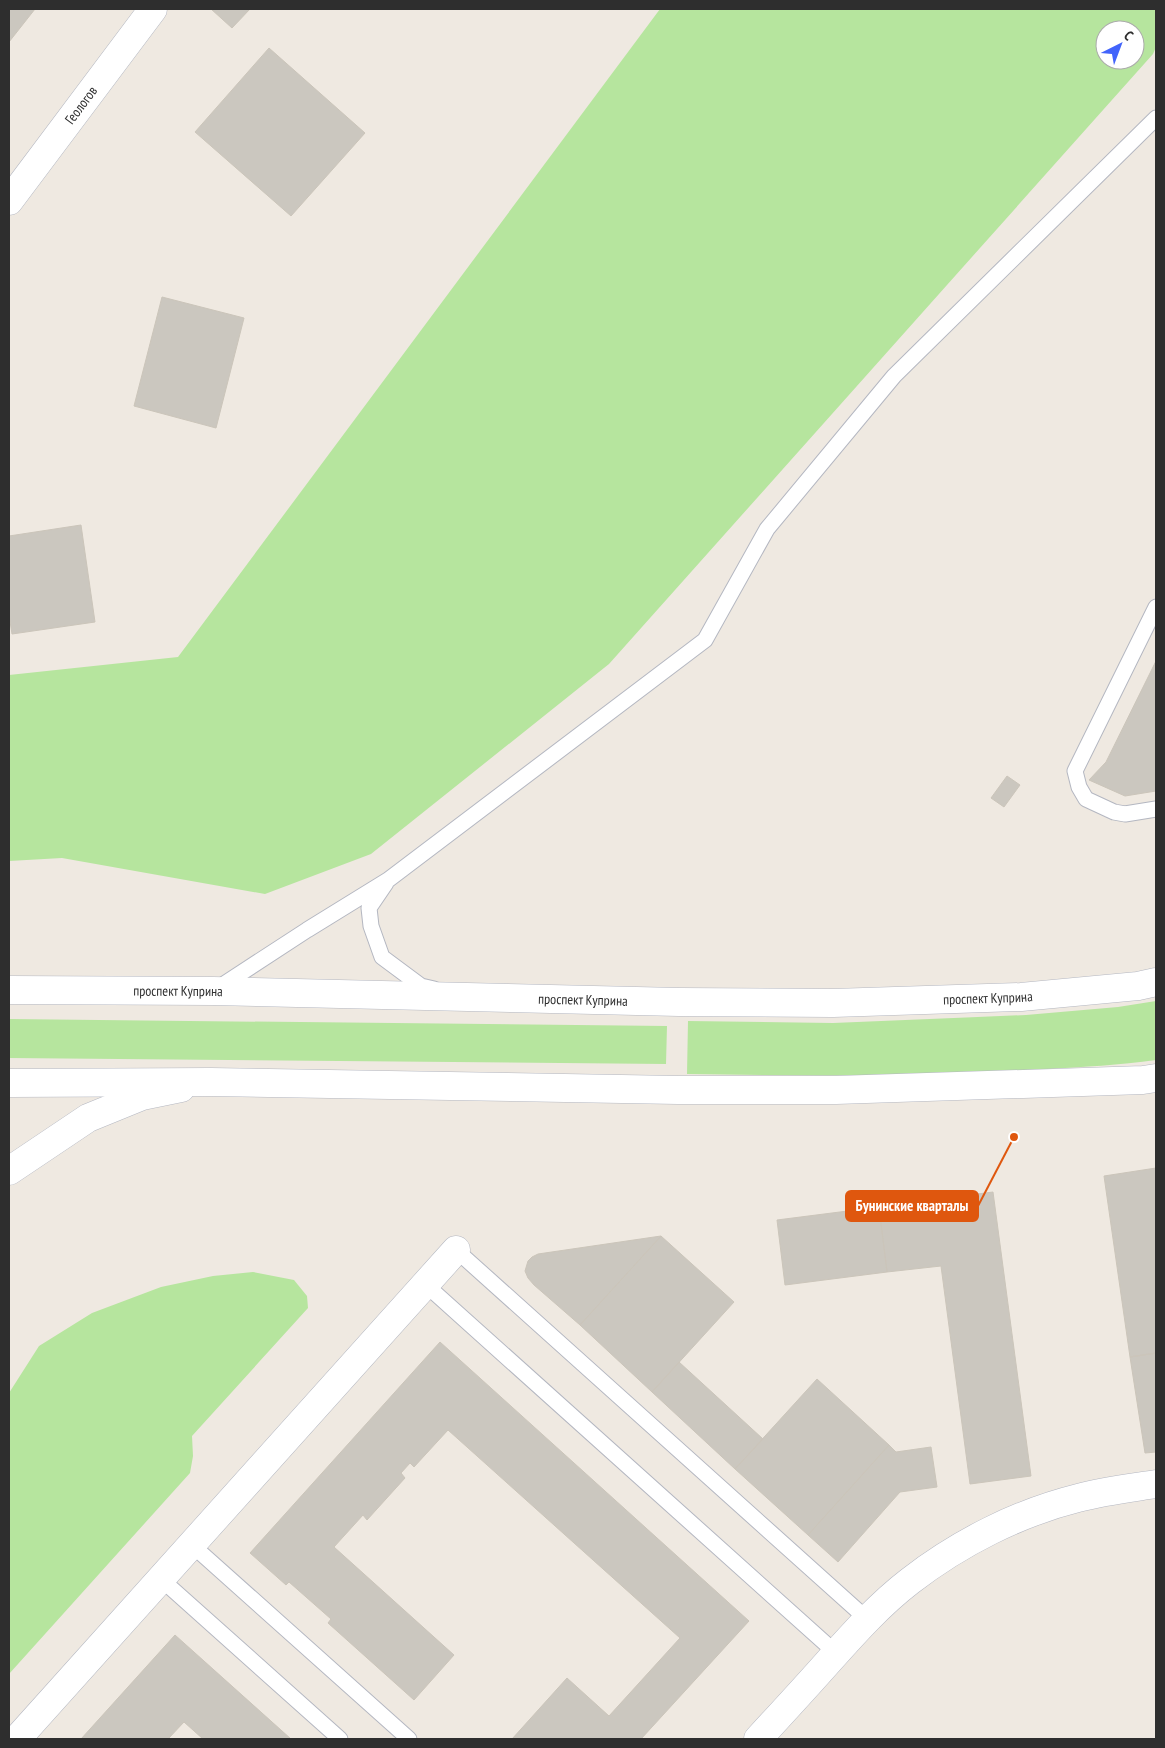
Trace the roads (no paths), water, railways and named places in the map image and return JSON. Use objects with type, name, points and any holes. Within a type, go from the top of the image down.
[{"type":"main road","name":"Геологов","points":[[9,201],[154,9]]},
{"type":"main road","name":"проспект Куприна","points":[[9,990],[213,991],[679,1002],[833,1003],[1021,997],[1138,986],[1156,982]]},
{"type":"main road","points":[[9,1083],[211,1082],[668,1090],[836,1090],[1012,1086],[1156,1078]]},
{"type":"main road","points":[[9,1171],[88,1118],[142,1096],[211,1082]]},
{"type":"main road","points":[[17,1739],[456,1250]]},
{"type":"main road","points":[[758,1739],[868,1620],[909,1582],[937,1562],[1003,1524],[1077,1498],[1156,1484]]},
{"type":"lane","points":[[213,991],[388,880],[705,640],[766,529],[894,376],[1156,118]]},
{"type":"lane","points":[[1156,607],[1075,771],[1079,787],[1086,799],[1114,812],[1125,814],[1156,809]]},
{"type":"lane","points":[[388,880],[369,908],[371,926],[382,957],[421,986],[469,997]]},
{"type":"lane","points":[[456,1250],[868,1620]]},
{"type":"lane","points":[[425,1284],[836,1653]]},
{"type":"lane","points":[[192,1545],[408,1739]]},
{"type":"lane","points":[[161,1579],[340,1739]]},
{"type":"place","name":"Бунинские кварталы","points":[[1014,1137]]}]
